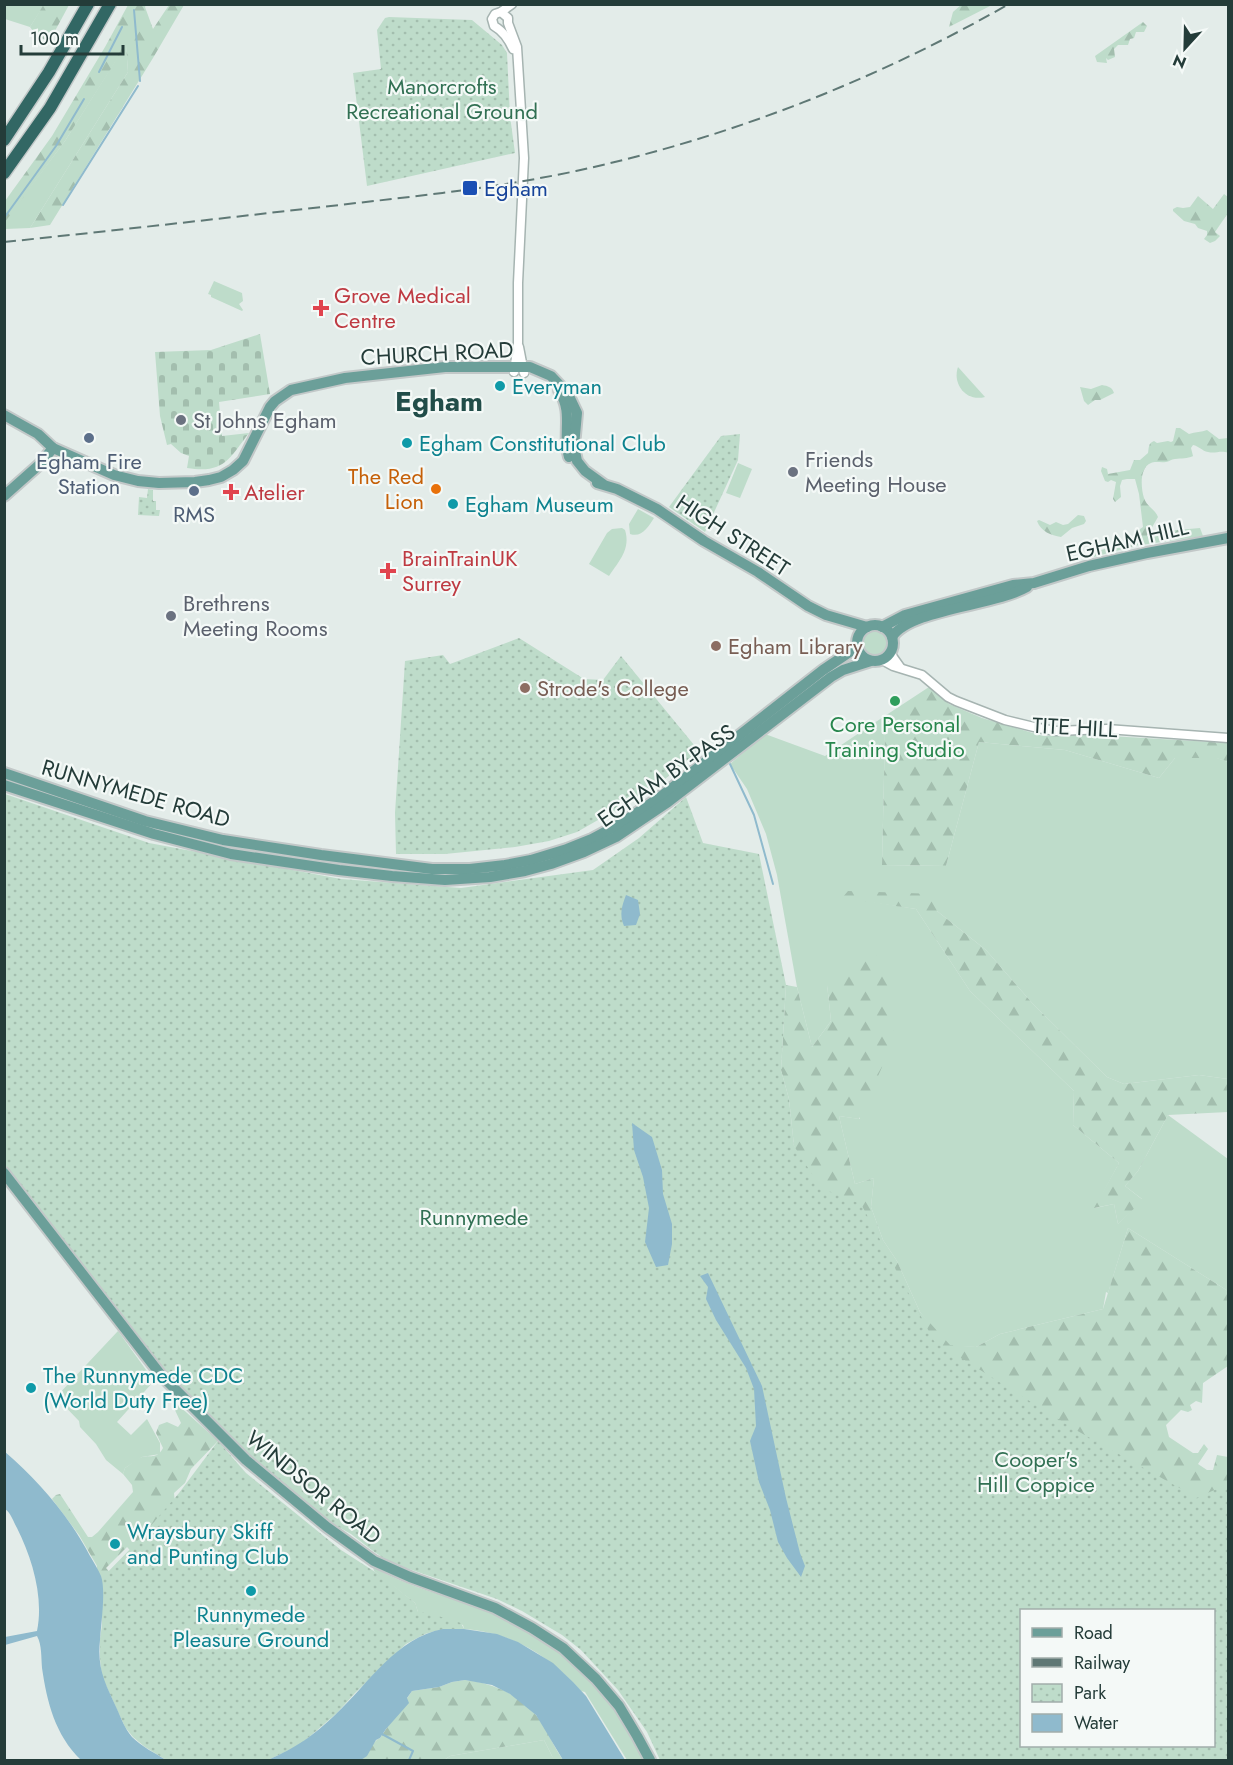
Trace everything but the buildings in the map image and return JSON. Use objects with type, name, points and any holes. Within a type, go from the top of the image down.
[{"type":"highway","points":[[4,140],[49,72],[88,4]]},
{"type":"highway","points":[[4,173],[50,108],[110,4]]},
{"type":"main road","name":"CHURCH ROAD","points":[[53,448],[108,472],[138,481],[209,480],[229,473],[240,464],[269,412],[294,394],[354,382],[442,371],[535,369],[551,376],[571,399],[577,413],[574,446],[579,469]]},
{"type":"main road","points":[[4,415],[38,434],[53,448],[33,471],[4,496]]},
{"type":"main road","name":"HIGH STREET","points":[[579,469],[603,484],[648,504],[704,541],[751,567],[808,606],[841,620],[867,627]]},
{"type":"main road","name":"EGHAM HILL","points":[[882,627],[905,615],[1013,585],[1034,583],[1112,561],[1228,538]]},
{"type":"main road","name":"EGHAM HILL","points":[[892,637],[903,626],[917,619],[996,599],[1034,583]]},
{"type":"main road","name":"HIGH STREET","points":[[841,620],[858,643]]},
{"type":"main road","points":[[867,627],[882,627],[892,637],[892,646],[881,658],[863,657],[858,643],[863,630],[867,627]]},
{"type":"main road","name":"EGHAM BY-PASS","points":[[365,861],[432,869],[488,867],[549,855],[592,839],[620,824],[659,798],[858,643]]},
{"type":"main road","name":"EGHAM BY-PASS","points":[[358,872],[428,879],[481,878],[539,868],[584,852],[616,837],[668,802],[831,677],[843,670],[881,658]]},
{"type":"main road","name":"RUNNYMEDE ROAD","points":[[4,773],[107,809],[193,833],[253,845],[365,861]]},
{"type":"main road","name":"RUNNYMEDE ROAD","points":[[4,785],[105,819],[190,844],[271,861],[358,872]]},
{"type":"main road","name":"WINDSOR ROAD","points":[[4,1173],[161,1375],[246,1460],[327,1527],[374,1561],[410,1578],[495,1608],[562,1648],[596,1678],[619,1706],[650,1761]]},
{"type":"street","points":[[499,28],[504,27],[505,18],[514,4]]},
{"type":"street","points":[[516,55],[509,40],[499,28],[494,26],[492,19],[495,14],[505,18],[517,48],[524,154],[518,283],[519,370]]},
{"type":"street","name":"TITE HILL","points":[[881,658],[900,668],[922,675],[956,701],[1005,720],[1038,728],[1107,729],[1228,738]]},
{"type":"green space","points":[[44,4],[69,5],[49,42],[36,35],[30,27]]},
{"type":"green space","points":[[962,4],[992,5],[949,27],[953,12]]},
{"type":"green space","points":[[4,5],[44,5],[30,27],[5,19]]},
{"type":"green space","points":[[128,5],[146,5],[153,29],[169,5],[184,5],[50,225],[30,228],[128,72],[126,45],[65,141],[5,222],[5,201],[52,136]]},
{"type":"green space","name":"Manorcrofts Recreational Ground","points":[[385,18],[472,20],[502,45],[507,53],[510,116],[515,153],[367,186],[353,73],[381,69],[377,30]]},
{"type":"green space","points":[[1143,22],[1147,26],[1144,32],[1136,32],[1128,45],[1118,45],[1114,49],[1115,57],[1108,60],[1106,58],[1107,63],[1097,62],[1095,56]]},
{"type":"green space","points":[[126,44],[128,72],[30,228],[5,229],[4,222],[65,141]]},
{"type":"green space","points":[[1224,194],[1228,197],[1228,213],[1215,232],[1220,236],[1210,243],[1204,239],[1207,231],[1184,221],[1173,211],[1177,207],[1190,207],[1198,196],[1213,209]]},
{"type":"green space","points":[[214,281],[242,293],[243,301],[239,304],[242,311],[208,294]]},
{"type":"green space","points":[[260,334],[270,394],[219,402],[222,436],[249,433],[224,463],[209,469],[187,468],[189,456],[181,453],[171,444],[167,445],[160,416],[155,352],[211,350]]},
{"type":"green space","points":[[958,367],[985,397],[972,397],[962,390],[957,380]]},
{"type":"green space","points":[[1102,385],[1110,387],[1114,393],[1088,405],[1084,401],[1080,387],[1091,389]]},
{"type":"green space","points":[[1176,428],[1189,434],[1207,430],[1219,439],[1228,438],[1228,453],[1208,452],[1193,445],[1191,448],[1193,456],[1167,462],[1153,462],[1144,469],[1142,484],[1145,501],[1158,517],[1147,536],[1155,536],[1166,531],[1200,528],[1203,536],[1134,546],[1090,558],[1089,554],[1133,540],[1134,533],[1143,527],[1135,479],[1122,480],[1121,497],[1115,502],[1113,499],[1116,482],[1105,481],[1101,471],[1102,467],[1107,469],[1108,474],[1130,470],[1134,460],[1140,460],[1148,453],[1152,442],[1173,441]]},
{"type":"green space","points":[[740,434],[738,460],[705,532],[669,507],[721,436]]},
{"type":"green space","points":[[738,463],[752,469],[740,498],[726,493]]},
{"type":"green space","points":[[148,489],[153,490],[153,501],[156,501],[156,510],[160,510],[159,516],[138,515],[139,497],[147,498]]},
{"type":"green space","points":[[638,509],[654,518],[647,528],[634,535],[630,534],[629,524]]},
{"type":"green space","points":[[1078,515],[1084,516],[1086,521],[1084,524],[1072,528],[1061,537],[1044,530],[1037,521],[1050,525],[1056,522],[1063,525],[1068,524]]},
{"type":"green space","points":[[612,529],[625,530],[626,537],[625,549],[609,576],[589,564],[607,533]]},
{"type":"green space","points":[[875,631],[880,632],[886,638],[886,648],[880,654],[875,655],[870,654],[864,648],[863,643],[864,638],[870,632]]},
{"type":"green space","name":"Strode's College","points":[[519,638],[584,679],[603,680],[621,656],[699,751],[654,788],[577,832],[549,841],[515,847],[445,854],[396,854],[395,813],[405,661],[443,655],[450,664]]},
{"type":"green space","points":[[929,687],[949,704],[982,718],[1043,736],[1093,735],[1228,743],[1228,762],[1216,758],[1175,758],[1159,778],[1065,750],[979,742],[946,866],[882,865],[885,733],[865,729]]},
{"type":"green space","points":[[865,729],[885,732],[882,865],[946,866],[979,742],[1065,750],[1159,778],[1175,758],[1217,758],[1228,762],[1228,1079],[1199,1075],[1124,1084],[1107,1077],[1033,1004],[986,950],[937,911],[843,897],[916,909],[970,991],[1074,1091],[1073,1125],[1119,1163],[1095,1208],[1114,1204],[1118,1224],[1142,1199],[1125,1186],[1138,1171],[1168,1115],[1228,1159],[1228,1291],[1128,1228],[1108,1293],[1106,1292],[1103,1309],[1000,1334],[976,1347],[950,1346],[920,1312],[897,1261],[883,1240],[871,1207],[874,1178],[855,1184],[839,1116],[860,1119],[827,984],[831,1021],[812,1047],[797,987],[777,875],[766,834],[747,789],[730,764],[765,734],[825,756]]},
{"type":"green space","name":"Runnymede","points":[[5,794],[149,843],[341,879],[461,888],[593,870],[639,838],[686,797],[703,843],[759,854],[786,985],[781,1070],[789,1099],[794,1146],[821,1188],[861,1204],[934,1341],[1074,1429],[1192,1495],[1194,1499],[1228,1484],[1228,1760],[660,1760],[647,1732],[618,1690],[581,1650],[562,1635],[497,1599],[385,1559],[351,1534],[319,1516],[276,1481],[214,1421],[153,1357],[133,1328],[5,1165]]},
{"type":"green space","points":[[848,891],[936,894],[937,911],[986,950],[1033,1004],[1107,1077],[1124,1084],[1199,1075],[1228,1079],[1228,1112],[1168,1115],[1138,1171],[1125,1186],[1143,1200],[1118,1224],[1114,1204],[1094,1208],[1119,1163],[1073,1125],[1074,1091],[970,991],[916,909],[842,898]]},
{"type":"green space","name":"Cooper's Hill Coppice","points":[[874,951],[888,975],[894,1040],[859,1119],[839,1116],[855,1184],[874,1178],[871,1207],[883,1240],[897,1261],[920,1312],[950,1345],[976,1347],[1000,1334],[1103,1309],[1128,1228],[1228,1291],[1228,1366],[1203,1383],[1202,1403],[1196,1401],[1190,1405],[1192,1410],[1188,1412],[1181,1410],[1166,1425],[1169,1437],[1193,1453],[1198,1453],[1204,1444],[1208,1449],[1198,1464],[1207,1470],[1213,1470],[1217,1455],[1228,1457],[1228,1760],[1002,1760],[794,1146],[789,1099],[781,1070],[786,985],[797,987],[812,1047],[831,1021],[827,984],[846,962]]},
{"type":"green space","points":[[118,1331],[154,1381],[117,1422],[131,1435],[147,1419],[160,1443],[160,1454],[142,1457],[125,1468],[123,1474],[106,1460],[96,1444],[80,1427],[79,1421],[56,1397]]},
{"type":"green space","points":[[176,1403],[218,1441],[191,1469],[185,1483],[174,1493],[175,1504],[142,1546],[154,1565],[162,1569],[163,1574],[166,1575],[177,1563],[193,1553],[196,1540],[193,1536],[186,1543],[180,1544],[194,1527],[198,1528],[209,1523],[223,1526],[226,1530],[221,1536],[209,1540],[207,1547],[172,1589],[185,1602],[185,1608],[164,1597],[162,1588],[155,1588],[146,1606],[143,1635],[126,1643],[122,1641],[117,1621],[122,1616],[120,1608],[115,1604],[97,1607],[93,1592],[97,1566],[79,1535],[52,1499],[60,1494],[88,1537],[92,1537],[133,1492],[132,1485],[123,1474],[125,1468],[140,1458],[159,1454],[163,1448],[156,1433],[159,1425],[167,1422],[178,1427],[181,1423],[174,1408]],"holes":[[[127,1547],[147,1568],[126,1591],[106,1568]]]},
{"type":"green space","name":"Runnymede Pleasure Ground","points":[[218,1441],[246,1473],[341,1550],[383,1577],[415,1603],[418,1612],[461,1623],[464,1629],[435,1631],[406,1644],[337,1713],[300,1745],[268,1760],[166,1760],[145,1747],[125,1727],[102,1677],[100,1639],[102,1578],[179,1493]]},
{"type":"green space","points":[[373,1567],[414,1586],[505,1617],[542,1639],[575,1666],[605,1696],[626,1724],[646,1760],[627,1760],[585,1692],[543,1657],[498,1635],[464,1629],[463,1625],[418,1612],[415,1603],[374,1571]]},
{"type":"green space","points":[[465,1680],[496,1687],[524,1703],[539,1719],[563,1760],[554,1760],[544,1740],[450,1756],[444,1760],[361,1760],[374,1742],[380,1738],[412,1691]]},
{"type":"green space","points":[[544,1740],[554,1760],[444,1760],[450,1756]]},
{"type":"water","points":[[626,895],[638,900],[640,914],[636,925],[624,926],[622,922]]},
{"type":"water","points":[[632,1123],[652,1137],[662,1170],[663,1194],[672,1224],[672,1244],[668,1265],[656,1267],[645,1242],[649,1208],[643,1177],[634,1150]]},
{"type":"water","points":[[708,1273],[762,1386],[786,1498],[805,1566],[801,1577],[778,1542],[770,1510],[759,1482],[750,1441],[756,1426],[754,1389],[746,1368],[716,1320],[706,1299],[708,1287],[700,1276]]},
{"type":"water","points":[[4,1451],[29,1474],[63,1513],[99,1571],[103,1590],[103,1607],[99,1650],[106,1683],[123,1723],[132,1737],[166,1760],[81,1760],[65,1740],[54,1717],[47,1693],[41,1647],[37,1636],[5,1645],[5,1637],[37,1631],[39,1605],[32,1565],[12,1517],[5,1509]]},
{"type":"water","points":[[443,1629],[464,1629],[497,1634],[518,1642],[553,1663],[586,1696],[625,1760],[563,1760],[536,1715],[510,1694],[492,1685],[465,1680],[412,1691],[407,1698],[409,1703],[376,1740],[367,1756],[361,1760],[268,1760],[296,1746],[320,1729],[397,1652],[426,1634]]},
{"type":"waterway","points":[[134,10],[140,81]]},
{"type":"waterway","points":[[99,72],[122,27]]},
{"type":"waterway","points":[[63,205],[138,86]]},
{"type":"waterway","points":[[4,218],[56,146],[84,99]]},
{"type":"waterway","points":[[730,764],[754,815],[773,884]]},
{"type":"waterway","points":[[382,1734],[413,1751],[409,1760]]},
{"type":"railway","points":[[4,242],[481,188],[633,158],[744,124],[853,82],[906,58],[1009,4]]},
{"type":"place","name":"Egham","points":[[470,188]]},
{"type":"place","name":"Grove Medical Centre","points":[[321,308]]},
{"type":"place","name":"Everyman","points":[[500,386]]},
{"type":"place","name":"St Johns Egham","points":[[181,420]]},
{"type":"place","name":"Egham Fire Station","points":[[89,438]]},
{"type":"place","name":"Egham Constitutional Club","points":[[407,443]]},
{"type":"place","name":"Friends Meeting House","points":[[793,472]]},
{"type":"place","name":"The Red Lion","points":[[436,489]]},
{"type":"place","name":"RMS","points":[[194,491]]},
{"type":"place","name":"Atelier","points":[[231,492]]},
{"type":"place","name":"Egham Museum","points":[[453,504]]},
{"type":"place","name":"BrainTrainUK Surrey","points":[[388,571]]},
{"type":"place","name":"Brethrens Meeting Rooms","points":[[171,616]]},
{"type":"place","name":"Egham Library","points":[[716,646]]},
{"type":"place","name":"Strode's College","points":[[525,688]]},
{"type":"place","name":"Core Personal Training Studio","points":[[895,701]]},
{"type":"place","name":"The Runnymede CDC (World Duty Free)","points":[[31,1388]]},
{"type":"place","name":"Wraysbury Skiff and Punting Club","points":[[115,1544]]},
{"type":"place","name":"Runnymede Pleasure Ground","points":[[251,1591]]},
{"type":"district","name":"Egham","points":[[439,401]]}]
